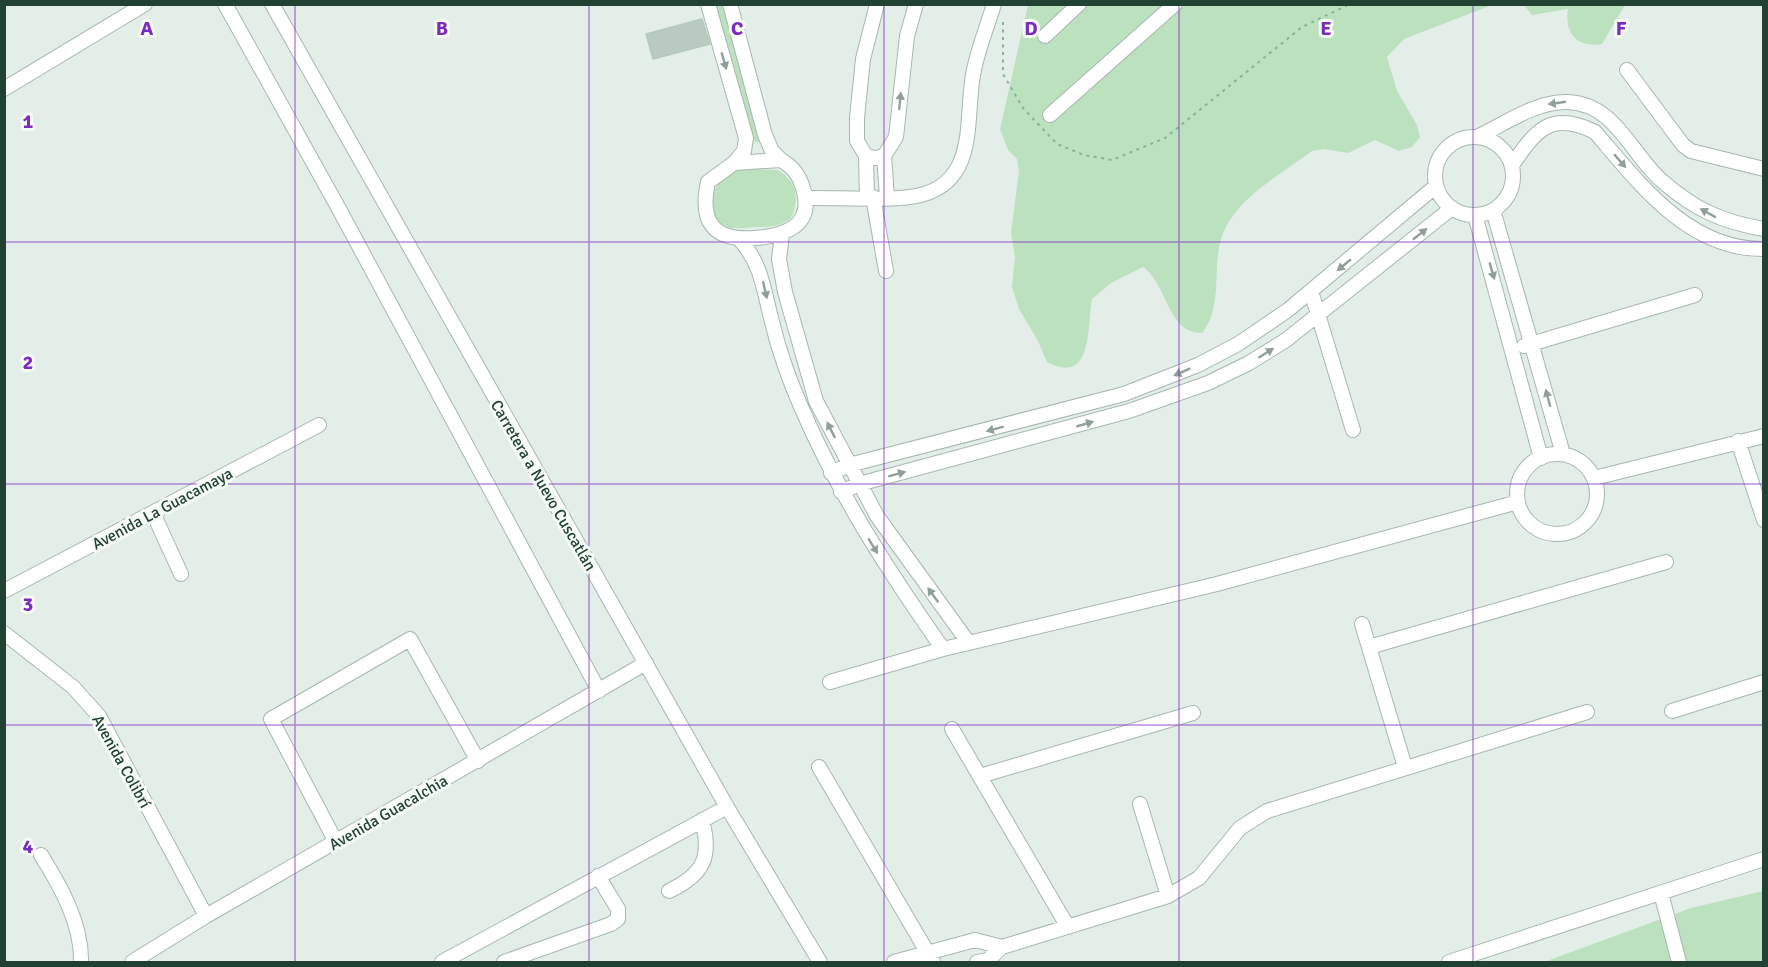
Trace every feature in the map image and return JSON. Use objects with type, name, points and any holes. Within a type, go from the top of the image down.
[{"type":"street","points":[[4,89],[146,4]]},
{"type":"street","points":[[225,4],[339,209],[599,691]]},
{"type":"street","name":"Carretera a Nuevo Cuscatlán","points":[[272,4],[727,807],[820,963]]},
{"type":"street","points":[[708,4],[746,138],[744,151],[734,164],[708,182],[704,198],[706,214],[713,228],[723,236],[739,239],[782,235],[798,223],[806,207],[806,198],[796,172],[772,151],[765,135],[730,4]]},
{"type":"street","points":[[877,4],[863,59],[856,118],[857,141],[866,156],[876,197],[886,271]]},
{"type":"street","points":[[876,197],[884,156],[896,137],[908,36],[916,4]]},
{"type":"street","points":[[806,198],[920,196],[945,184],[955,174],[966,153],[973,74],[994,4]]},
{"type":"street","points":[[1045,36],[1079,4]]},
{"type":"street","points":[[1050,115],[1175,4]]},
{"type":"street","points":[[1628,70],[1683,146],[1691,151],[1764,169]]},
{"type":"street","points":[[1479,136],[1500,146],[1512,165],[1513,180],[1509,194],[1493,210],[1475,215],[1452,208],[1440,195],[1436,186],[1436,167],[1444,150],[1460,138],[1479,136],[1542,105],[1566,102],[1587,105],[1606,115],[1638,157],[1661,181],[1713,217],[1764,229]]},
{"type":"street","points":[[1512,165],[1533,135],[1547,125],[1566,122],[1581,124],[1595,132],[1665,211],[1682,222],[1725,242],[1764,249]]},
{"type":"street","points":[[866,156],[876,158],[884,156]]},
{"type":"street","points":[[734,164],[781,160]]},
{"type":"street","points":[[831,473],[849,465],[1022,422],[1158,383],[1238,344],[1311,291],[1436,186]]},
{"type":"street","points":[[841,492],[859,484],[1164,400],[1208,383],[1249,363],[1286,340],[1452,208]]},
{"type":"street","points":[[1493,210],[1563,454]]},
{"type":"street","points":[[1475,215],[1541,458]]},
{"type":"street","points":[[782,235],[779,259],[790,316],[816,401],[859,484],[909,562],[968,642]]},
{"type":"street","points":[[739,239],[751,251],[759,268],[772,325],[800,406],[831,473],[879,556],[943,649]]},
{"type":"street","points":[[1311,291],[1353,430]]},
{"type":"street","points":[[1513,349],[1695,295]]},
{"type":"street","name":"Avenida La Guacamaya","points":[[4,591],[319,425]]},
{"type":"street","points":[[1594,478],[1764,436]]},
{"type":"street","points":[[1738,441],[1764,520]]},
{"type":"street","points":[[1563,454],[1578,460],[1594,478],[1598,495],[1594,511],[1584,524],[1569,533],[1553,534],[1537,529],[1525,518],[1518,502],[1518,484],[1526,468],[1541,458],[1563,454]]},
{"type":"street","points":[[830,682],[968,642],[1217,584],[1518,502]]},
{"type":"street","points":[[153,513],[181,574]]},
{"type":"street","points":[[1369,647],[1666,562]]},
{"type":"street","points":[[1362,624],[1405,767]]},
{"type":"street","name":"Avenida Colibrí","points":[[4,633],[73,687],[99,716],[206,916]]},
{"type":"street","points":[[336,842],[272,719],[410,639],[478,761]]},
{"type":"street","name":"Avenida Guacalchia","points":[[132,963],[206,916],[646,663]]},
{"type":"street","points":[[1672,711],[1764,682]]},
{"type":"street","points":[[977,963],[988,960],[1002,947],[1168,896],[1199,878],[1240,828],[1267,811],[1587,712]]},
{"type":"street","points":[[980,776],[1193,713]]},
{"type":"street","points":[[952,729],[1068,927]]},
{"type":"street","points":[[819,767],[930,958]]},
{"type":"street","points":[[1140,804],[1168,896]]},
{"type":"street","points":[[442,963],[727,807]]},
{"type":"street","points":[[669,891],[681,885],[701,867],[707,856],[707,841],[702,820]]},
{"type":"street","points":[[41,855],[77,926],[81,943],[81,963]]},
{"type":"street","points":[[1449,963],[1764,859]]},
{"type":"street","points":[[504,963],[611,924],[618,919],[618,909],[598,876]]},
{"type":"street","points":[[1661,893],[1679,963]]},
{"type":"street","points":[[894,963],[930,958],[975,940],[1002,947]]},
{"type":"path","points":[[1003,16],[1003,74],[1023,108],[1058,144],[1084,154],[1112,160],[1165,138],[1302,27],[1350,4]]},
{"type":"green space","points":[[714,5],[723,5],[760,139],[758,142],[752,141]]},
{"type":"green space","points":[[1028,5],[1492,5],[1404,39],[1387,57],[1397,91],[1417,125],[1420,137],[1412,147],[1399,151],[1375,140],[1348,153],[1324,149],[1312,151],[1243,204],[1232,217],[1224,232],[1219,248],[1212,314],[1202,333],[1190,331],[1182,325],[1169,307],[1158,285],[1143,267],[1111,283],[1092,299],[1085,350],[1080,360],[1073,366],[1062,367],[1047,362],[1038,341],[1019,309],[1012,287],[1015,257],[1011,233],[1019,171],[1017,159],[1008,150],[1000,129]]},
{"type":"green space","points":[[1524,5],[1625,5],[1602,44],[1593,45],[1579,41],[1570,32],[1568,9],[1532,15]]},
{"type":"green space","points":[[752,169],[778,170],[789,180],[795,191],[794,211],[787,221],[766,227],[735,228],[728,227],[714,215],[712,206],[716,188],[728,174]]},
{"type":"green space","points":[[1763,891],[1763,962],[1544,962],[1691,908]]},
{"type":"building","points":[[702,19],[710,44],[653,59],[646,34]]}]
